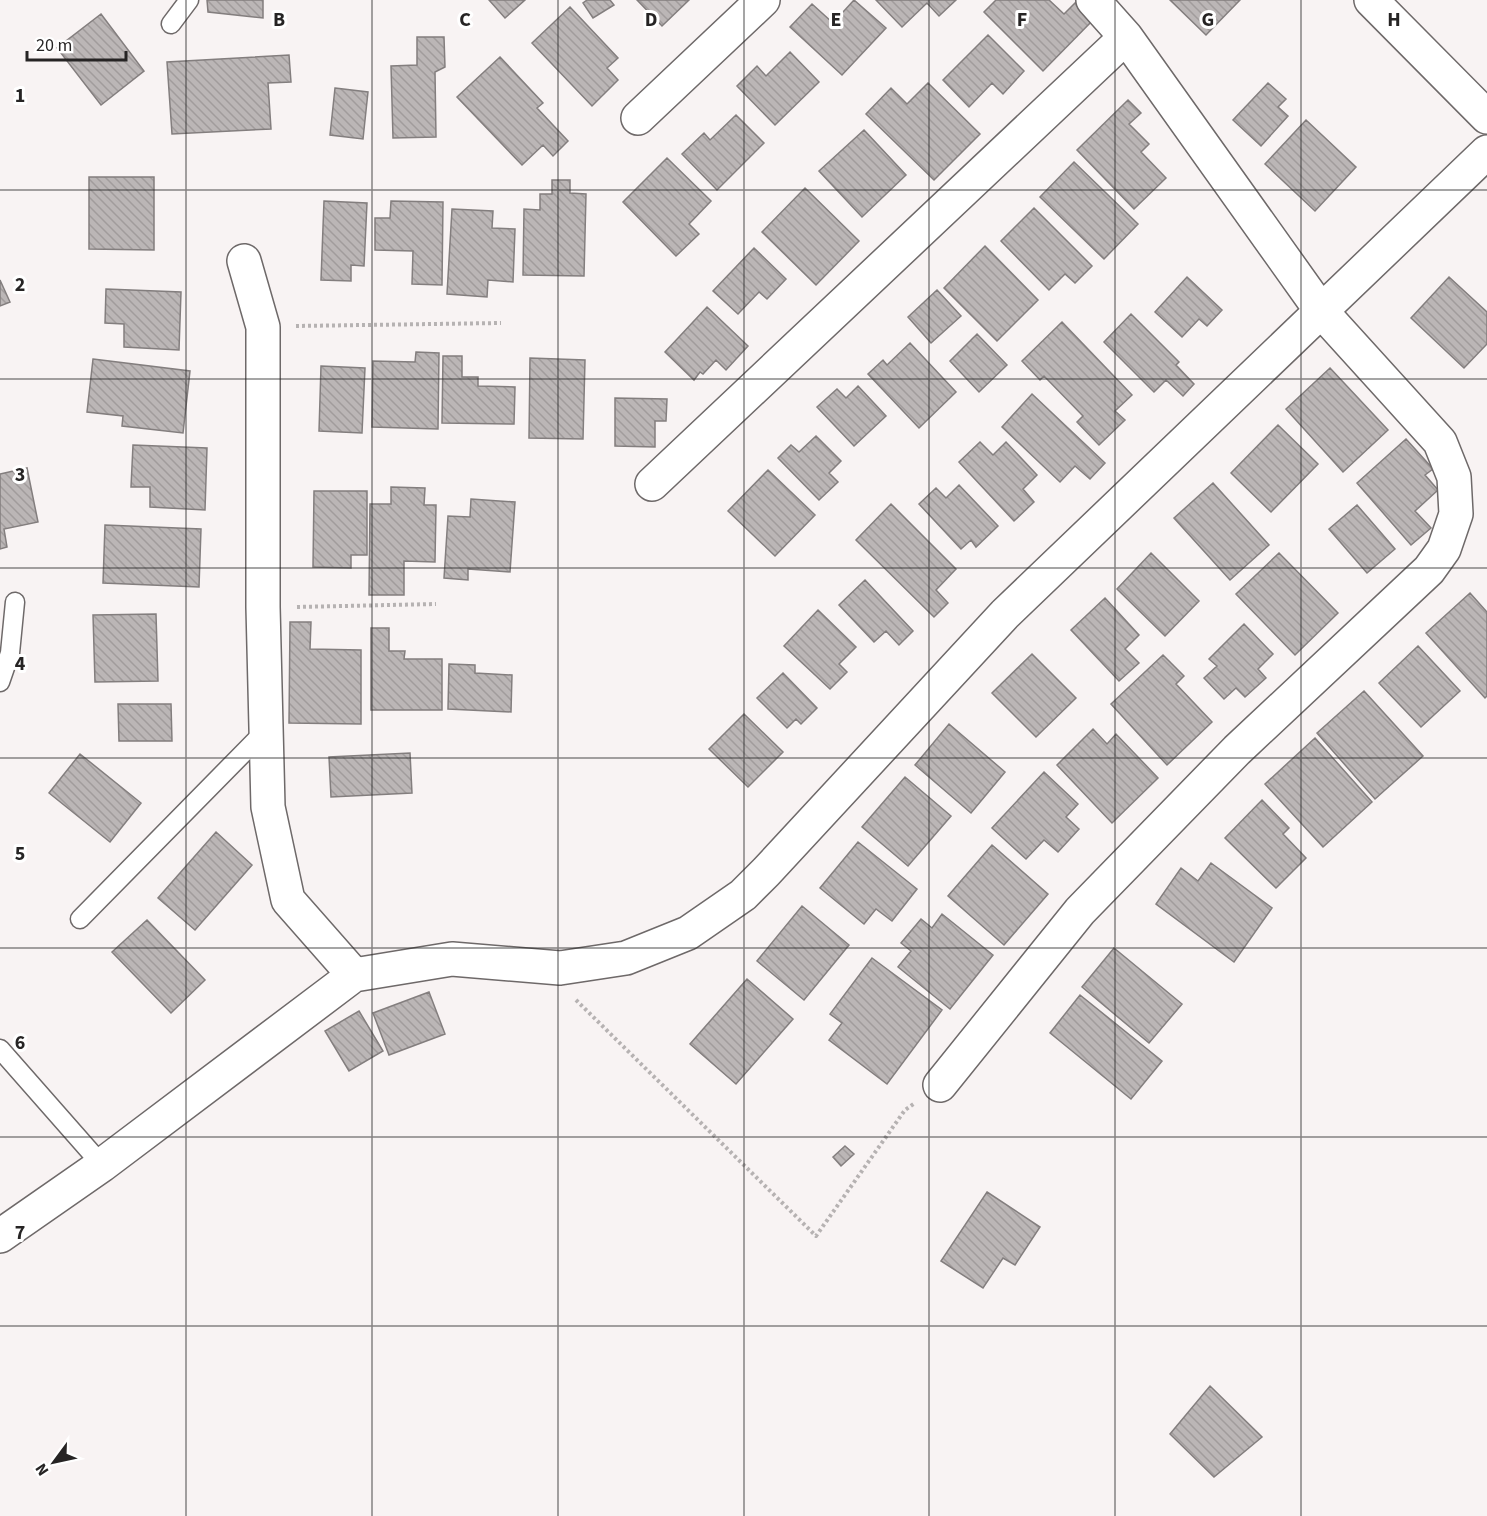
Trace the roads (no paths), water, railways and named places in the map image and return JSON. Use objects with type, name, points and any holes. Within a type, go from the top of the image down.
[{"type":"street","points":[[638,118],[763,0]]},
{"type":"street","points":[[940,1085],[1080,911],[1237,750],[1429,570],[1444,549],[1453,526],[1457,502],[1454,477],[1446,454],[1432,432],[1322,312],[1126,37],[1093,0]]},
{"type":"street","points":[[1371,0],[1487,117]]},
{"type":"street","points":[[652,484],[1126,37]]},
{"type":"street","points":[[0,1236],[102,1165],[354,975],[452,959],[560,968],[626,958],[688,933],[743,895],[1005,614],[1487,152]]},
{"type":"street","points":[[244,261],[262,327],[263,607],[268,807],[288,900],[354,975]]},
{"type":"lane","points":[[171,24],[189,0]]},
{"type":"lane","points":[[0,682],[10,652],[15,602]]},
{"type":"lane","points":[[80,919],[266,730]]},
{"type":"lane","points":[[0,1049],[102,1165]]}]
